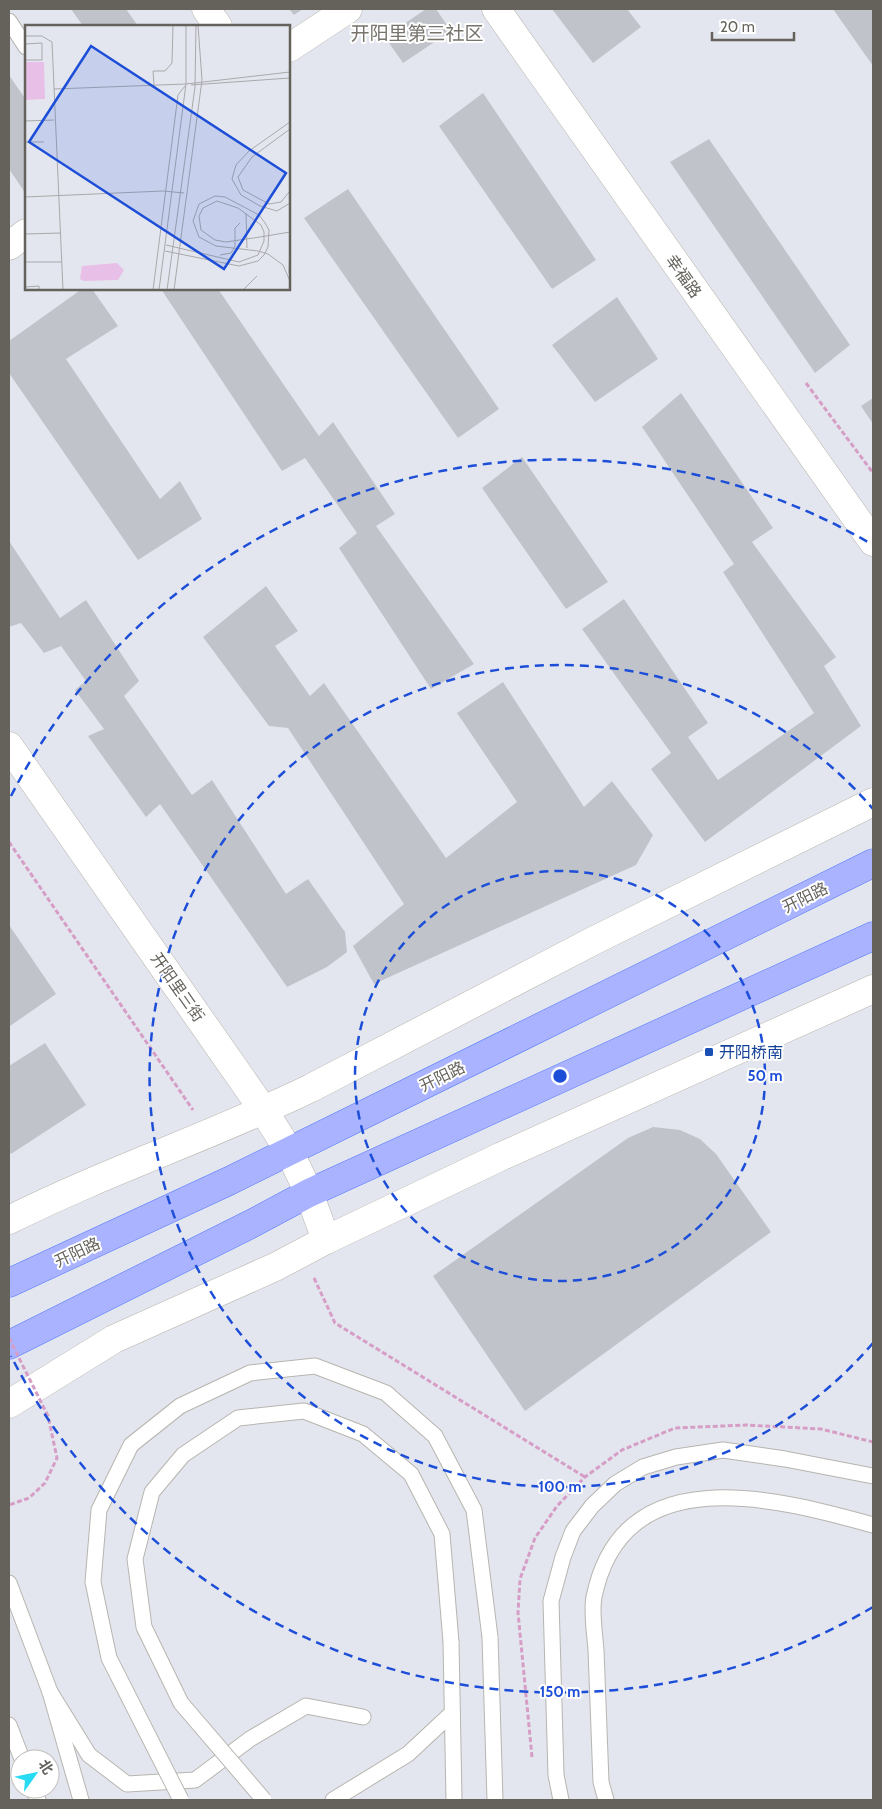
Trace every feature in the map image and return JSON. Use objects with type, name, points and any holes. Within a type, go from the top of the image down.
[{"type":"main road","name":"开阳路","points":[[9,1283],[229,1181],[873,863]]},
{"type":"main road","points":[[9,1345],[251,1224],[308,1193],[873,936]]},
{"type":"street","points":[[206,9],[217,25]]},
{"type":"street","points":[[290,47],[348,9]]},
{"type":"street","name":"幸福路","points":[[496,9],[873,542]]},
{"type":"street","points":[[9,246],[25,235]]},
{"type":"street","name":"开阳里三街","points":[[9,746],[264,1111],[289,1151],[326,1240]]},
{"type":"street","points":[[9,1220],[53,1198],[264,1111],[593,942],[873,802]]},
{"type":"street","points":[[9,1404],[114,1339],[275,1266],[502,1156],[873,989]]},
{"type":"lane","points":[[9,21],[25,45]]},
{"type":"lane","points":[[181,1800],[109,1658],[93,1582],[99,1510],[131,1445],[180,1406],[250,1373],[315,1366],[386,1393],[434,1436],[474,1510],[490,1637],[495,1800]]},
{"type":"lane","points":[[264,1800],[181,1703],[144,1627],[135,1559],[152,1492],[183,1455],[238,1418],[304,1411],[363,1434],[411,1474],[442,1534],[451,1642],[454,1800]]},
{"type":"lane","points":[[561,1800],[556,1775],[551,1601],[563,1556],[573,1531],[592,1506],[610,1489],[643,1467],[676,1457],[723,1450],[785,1459],[873,1476]]},
{"type":"lane","points":[[606,1800],[601,1782],[594,1599],[608,1555],[627,1529],[652,1512],[687,1501],[722,1497],[771,1502],[873,1525]]},
{"type":"lane","points":[[9,1583],[50,1692],[81,1800]]},
{"type":"lane","points":[[50,1692],[89,1755],[127,1784],[195,1780],[250,1739],[306,1706],[362,1716]]},
{"type":"lane","points":[[333,1800],[408,1754],[452,1713]]},
{"type":"lane","points":[[9,1725],[18,1749]]},
{"type":"path","points":[[806,382],[873,473]]},
{"type":"path","points":[[9,842],[195,1113]]},
{"type":"path","points":[[313,1276],[335,1323],[585,1477]]},
{"type":"path","points":[[9,1338],[48,1416],[57,1458],[44,1483],[29,1498],[9,1505]]},
{"type":"building","points":[[71,9],[126,9],[137,25],[82,25]]},
{"type":"building","points":[[289,9],[303,9],[294,15]]},
{"type":"building","points":[[426,9],[436,9],[451,31],[403,63],[385,37]]},
{"type":"building","points":[[552,9],[627,9],[641,27],[593,63]]},
{"type":"building","points":[[833,9],[873,9],[873,66]]},
{"type":"building","points":[[9,75],[25,99],[25,193],[9,169]]},
{"type":"building","points":[[483,93],[596,260],[552,289],[439,126]]},
{"type":"building","points":[[709,139],[850,345],[815,373],[670,162]]},
{"type":"building","points":[[348,189],[499,409],[458,438],[304,218]]},
{"type":"building","points":[[81,290],[93,290],[118,326],[66,359],[160,499],[180,481],[202,519],[138,560],[9,373],[9,341]]},
{"type":"building","points":[[162,290],[219,290],[319,436],[333,422],[395,514],[376,526],[474,664],[431,689],[339,548],[357,533],[305,458],[282,471]]},
{"type":"building","points":[[617,297],[658,359],[595,402],[552,345]]},
{"type":"building","points":[[681,393],[773,528],[752,542],[836,657],[824,666],[861,726],[705,842],[651,769],[671,753],[582,629],[624,599],[708,723],[688,737],[718,780],[814,713],[723,572],[734,564],[642,427]]},
{"type":"building","points":[[873,398],[873,424],[861,406]]},
{"type":"building","points":[[522,457],[608,582],[566,609],[482,488]]},
{"type":"building","points":[[9,541],[60,618],[86,600],[139,681],[124,696],[192,795],[212,780],[286,894],[308,879],[345,932],[347,952],[327,967],[287,987],[160,804],[146,817],[88,736],[104,729],[75,690],[86,681],[61,646],[44,653],[21,623],[9,627]]},
{"type":"building","points":[[266,586],[298,631],[275,646],[310,696],[324,683],[446,858],[517,802],[457,713],[503,682],[584,807],[612,781],[653,835],[636,865],[374,984],[353,946],[404,904],[288,728],[269,726],[203,637]]},
{"type":"building","points":[[9,925],[56,994],[10,1026],[9,1025]]},
{"type":"building","points":[[45,1043],[86,1105],[11,1154],[9,1151],[9,1066]]},
{"type":"building","points":[[653,1127],[680,1130],[700,1139],[716,1154],[771,1232],[525,1411],[433,1276],[628,1138]]},
{"type":"place","name":"开阳桥南","points":[[709,1052]]},
{"type":"district","name":"开阳里第三社区","points":[[417,33]]}]
